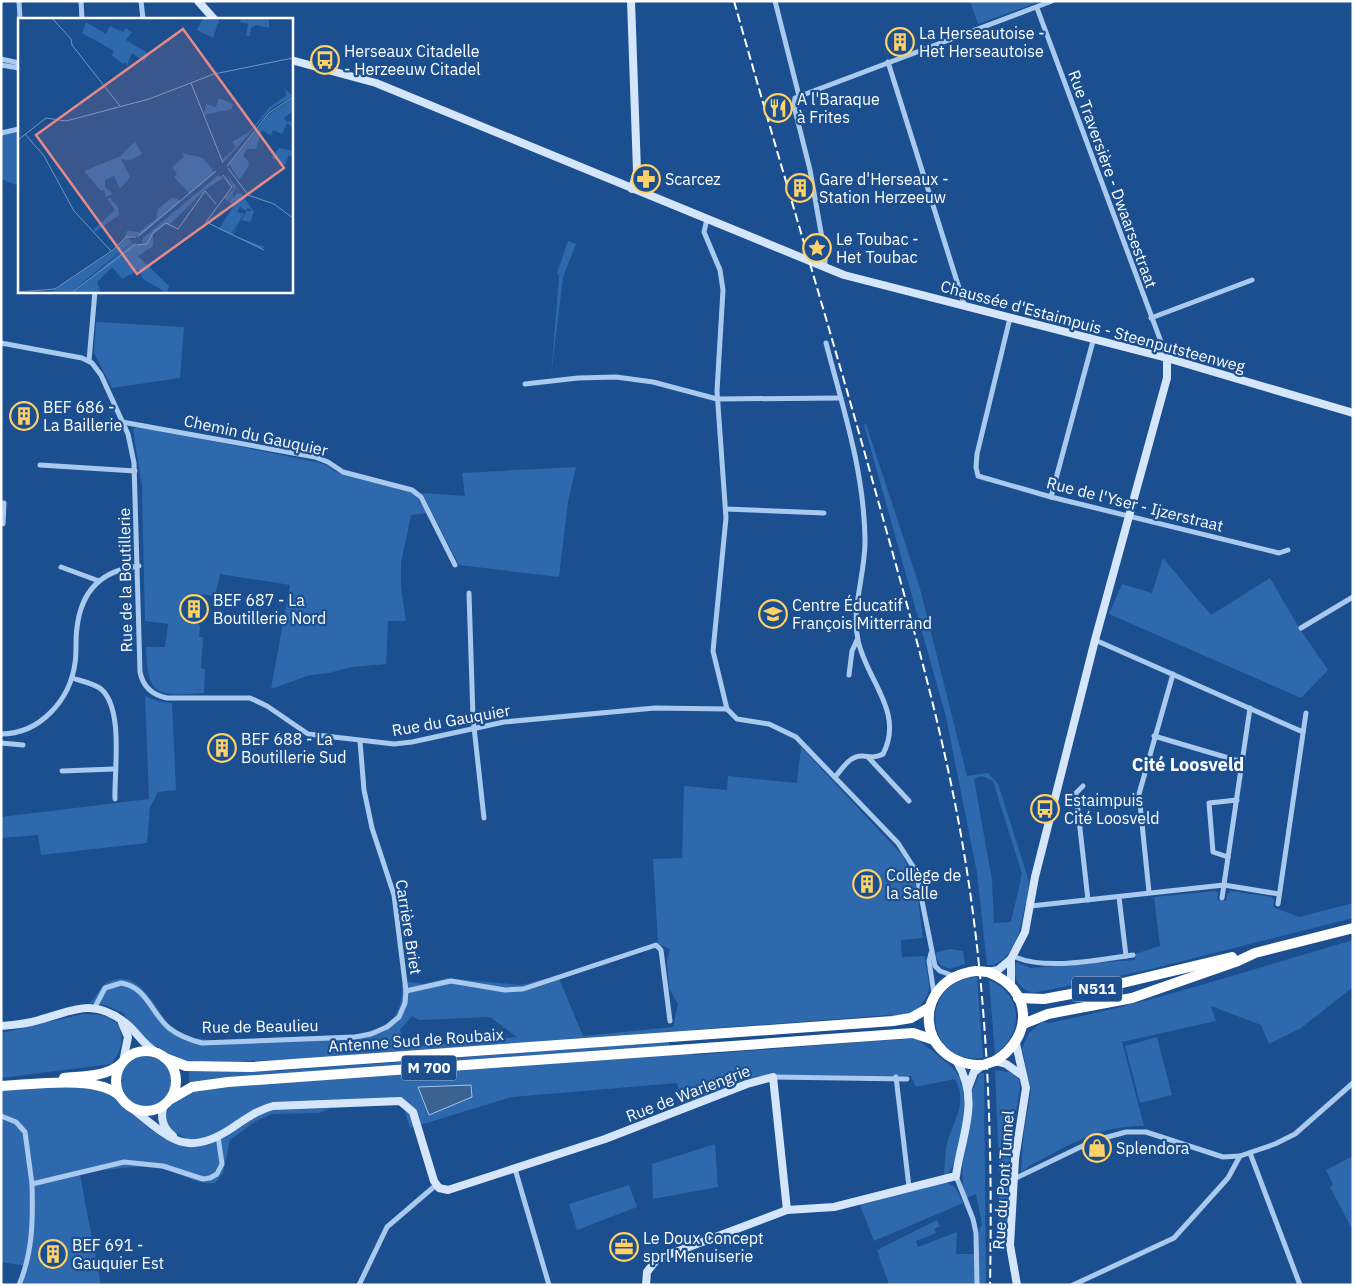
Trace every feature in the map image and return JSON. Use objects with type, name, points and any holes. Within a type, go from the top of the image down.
[{"type":"highway","name":"N511","points":[[1018,998],[1044,999],[1255,953],[1353,928]]},
{"type":"highway","name":"N511","points":[[1023,1024],[1048,1014],[1132,998],[1230,964],[1255,953]]},
{"type":"highway","points":[[976,971],[988,972],[1001,978],[1011,986],[1022,1010],[1023,1024],[1016,1044],[1007,1054],[995,1061],[984,1065],[969,1065],[957,1062],[948,1056],[934,1040],[929,1024],[930,1007],[934,996],[942,984],[954,976],[976,971]]},
{"type":"highway","name":"Antenne Sud de Roubaix","points":[[161,1055],[186,1066],[238,1068],[904,1020],[917,1016],[930,1007]]},
{"type":"highway","name":"Antenne Sud de Roubaix","points":[[167,1102],[192,1087],[228,1082],[913,1033],[934,1040]]},
{"type":"highway","points":[[137,1052],[161,1055],[172,1066],[176,1075],[176,1089],[167,1102],[147,1111],[130,1107],[110,1090],[89,1084],[1,1085],[100,1074],[112,1071],[137,1052]]},
{"type":"highway","points":[[121,1098],[116,1079],[122,1063]]},
{"type":"main road","points":[[198,1],[213,18]]},
{"type":"main road","points":[[631,1],[637,172],[632,189]]},
{"type":"main road","name":"Chaussée d'Estaimpuis - Steenputsteenweg","points":[[292,60],[376,83],[825,268],[1093,341],[1167,358],[1353,413]]},
{"type":"main road","points":[[988,972],[998,970],[1012,958],[1025,932],[1035,877],[1095,640],[1167,378],[1167,358]]},
{"type":"main road","points":[[1011,986],[1012,958]]},
{"type":"main road","points":[[1,1026],[39,1020],[74,1009],[95,1008],[127,1024],[145,1045],[161,1055]]},
{"type":"main road","points":[[118,1018],[127,1034],[122,1063]]},
{"type":"main road","name":"Rue du Pont Tunnel","points":[[1016,1044],[1026,1088],[1014,1179],[1010,1245],[1017,1285]]},
{"type":"main road","points":[[995,1061],[1006,1064],[1023,1076]]},
{"type":"main road","points":[[957,1062],[968,1090]]},
{"type":"main road","points":[[646,1285],[646,1272],[656,1259],[786,1210],[834,1207],[956,1176],[966,1136],[968,1090],[971,1077],[984,1065]]},
{"type":"main road","points":[[773,1077],[786,1210]]},
{"type":"main road","name":"Rue de Warlengrie","points":[[515,1169],[614,1136],[747,1084],[773,1077]]},
{"type":"main road","points":[[130,1107],[164,1134],[181,1141],[200,1143],[218,1136],[256,1112],[273,1106],[396,1100],[407,1105],[413,1112],[436,1184],[443,1189],[454,1189],[515,1169]]},
{"type":"main road","points":[[167,1102],[161,1116],[166,1129],[181,1141]]},
{"type":"street","points":[[19,1],[20,18]]},
{"type":"street","points":[[81,1],[82,18]]},
{"type":"street","points":[[141,1],[143,18]]},
{"type":"street","points":[[775,1],[799,96]]},
{"type":"street","points":[[825,268],[825,255],[810,170],[794,106],[795,98],[1052,1]]},
{"type":"street","name":"Rue Traversière - Dwaarsestraat","points":[[1037,8],[1167,358]]},
{"type":"street","points":[[1,60],[18,63]]},
{"type":"street","points":[[888,62],[965,307]]},
{"type":"street","points":[[1,65],[18,68]]},
{"type":"street","points":[[1,132],[18,129]]},
{"type":"street","points":[[707,219],[704,232],[720,270],[723,290],[717,398],[726,509],[725,545],[713,651],[726,710],[737,719],[769,724],[792,734],[898,843],[916,872],[935,966],[940,971],[954,976]]},
{"type":"street","points":[[1151,318],[1252,280]]},
{"type":"street","points":[[1,343],[89,361],[95,292]]},
{"type":"street","name":"Rue de l'Yser - Ijzerstraat","points":[[1010,318],[978,454],[977,473],[987,480],[1279,553],[1288,550]]},
{"type":"street","points":[[1050,496],[1093,341]]},
{"type":"street","points":[[826,343],[857,460],[866,553],[862,564],[857,620],[858,639],[883,697],[890,723],[887,745],[883,754],[875,757],[856,756],[848,761],[835,777]]},
{"type":"street","name":"Rue de la Boutillerie","points":[[89,361],[98,371],[131,444],[135,471],[139,566],[139,656],[141,677],[146,687]]},
{"type":"street","points":[[525,384],[578,378],[628,378],[717,398],[841,398]]},
{"type":"street","name":"Chemin du Gauquier","points":[[122,422],[315,457],[328,462],[343,472],[412,490],[421,497],[455,565]]},
{"type":"street","points":[[40,465],[135,471]]},
{"type":"street","points":[[1,503],[4,503],[3,524]]},
{"type":"street","points":[[726,509],[824,513]]},
{"type":"street","points":[[1,734],[21,731],[44,719],[59,702],[72,678],[79,614],[86,597],[99,581],[115,571],[139,566]]},
{"type":"street","points":[[62,567],[99,581]]},
{"type":"street","points":[[469,593],[474,728],[484,818]]},
{"type":"street","points":[[1301,628],[1353,597]]},
{"type":"street","points":[[849,675],[852,650],[858,639]]},
{"type":"street","points":[[1095,640],[1303,732]]},
{"type":"street","points":[[1149,892],[1139,794],[1173,674]]},
{"type":"street","points":[[72,678],[98,687],[111,703],[116,724],[115,800]]},
{"type":"street","name":"Rue du Gauquier","points":[[146,687],[154,694],[167,698],[250,698],[267,706],[304,733],[360,741],[403,743],[504,722],[655,708],[726,710]]},
{"type":"street","points":[[1222,898],[1250,708]]},
{"type":"street","points":[[1278,904],[1306,713]]},
{"type":"street","points":[[1154,736],[1242,762]]},
{"type":"street","name":"Carrière Briet","points":[[360,741],[364,790],[372,828],[394,894],[406,991],[451,980],[504,990],[523,989],[656,945],[661,950],[670,1021]]},
{"type":"street","points":[[1,743],[23,745]]},
{"type":"street","points":[[867,757],[909,801]]},
{"type":"street","points":[[62,771],[114,768]]},
{"type":"street","points":[[1083,786],[1076,793],[1088,900]]},
{"type":"street","points":[[1228,857],[1213,852],[1209,803],[1236,800]]},
{"type":"street","points":[[1031,906],[1224,885],[1279,894]]},
{"type":"street","points":[[1119,897],[1126,956]]},
{"type":"street","points":[[931,953],[929,961],[934,996]]},
{"type":"street","points":[[1012,958],[1033,963],[1071,962],[1133,955]]},
{"type":"street","name":"Rue de Beaulieu","points":[[95,1008],[105,988],[121,983],[139,990],[170,1029],[185,1038],[202,1043],[355,1037],[380,1031],[396,1020],[404,1007],[406,991]]},
{"type":"street","name":"Rue de Warlengrie","points":[[773,1077],[896,1077],[907,1079]]},
{"type":"street","points":[[896,1077],[909,1187]]},
{"type":"street","points":[[1014,1179],[1093,1141],[1126,1132],[1146,1132],[1223,1157],[1240,1156],[1295,1134],[1353,1083]]},
{"type":"street","points":[[1,1116],[16,1122],[23,1128],[32,1184],[32,1236],[27,1266],[19,1285]]},
{"type":"street","points":[[32,1184],[124,1162],[156,1165],[203,1178],[210,1178],[217,1174],[222,1164],[218,1136]]},
{"type":"street","points":[[1250,1153],[1300,1285]]},
{"type":"street","points":[[1073,1285],[1174,1238],[1228,1178],[1240,1156]]},
{"type":"street","points":[[515,1169],[549,1285]]},
{"type":"street","points":[[956,1176],[974,1226],[977,1285]]},
{"type":"street","points":[[359,1285],[386,1227],[436,1184]]},
{"type":"shaded area","points":[[970,1],[1041,1],[978,24]]},
{"type":"shaded area","points":[[18,132],[18,186],[1,179],[1,135]]},
{"type":"shaded area","points":[[568,241],[576,244],[563,277],[551,377],[559,276],[557,273]]},
{"type":"shaded area","points":[[96,322],[184,327],[180,378],[112,388],[94,353]]},
{"type":"shaded area","points":[[866,424],[919,585],[967,776],[988,773],[998,784],[1029,881],[1027,903],[1025,904],[1017,938],[1008,954],[994,965],[987,965],[977,873],[946,717],[864,425]],"holes":[[[982,776],[993,781],[1022,874],[1011,922],[994,923],[992,880],[974,779]]]},
{"type":"shaded area","points":[[139,426],[325,464],[336,472],[414,493],[427,513],[411,515],[401,563],[401,588],[406,621],[388,621],[386,664],[352,667],[329,673],[310,675],[271,689],[290,585],[220,574],[215,596],[192,593],[187,616],[196,618],[200,627],[199,637],[203,637],[201,668],[205,669],[204,693],[176,694],[158,690],[153,685],[149,676],[146,647],[165,647],[168,624],[145,621],[142,487],[133,429]]},
{"type":"shaded area","points":[[576,467],[568,502],[559,577],[459,565],[422,493],[465,496],[462,473]]},
{"type":"shaded area","points":[[1163,558],[1211,615],[1270,578],[1298,626],[1328,670],[1301,698],[1109,614],[1122,584],[1152,593]]},
{"type":"shaded area","points":[[145,696],[160,702],[172,703],[176,790],[158,792],[150,807],[147,843],[41,855],[38,835],[1,838],[1,817],[149,799]]},
{"type":"shaded area","points":[[801,747],[903,856],[916,885],[923,938],[901,940],[902,957],[925,956],[929,987],[925,1000],[909,1014],[896,1017],[890,1015],[691,1030],[689,1033],[291,1060],[192,1062],[176,1059],[158,1047],[148,1044],[123,1013],[105,1005],[89,1003],[106,983],[121,979],[131,981],[139,986],[176,1030],[197,1038],[215,1040],[359,1034],[379,1028],[392,1019],[400,1005],[402,985],[409,982],[423,984],[447,978],[521,985],[558,976],[583,1036],[673,1027],[678,1004],[669,988],[667,961],[670,949],[658,944],[653,859],[682,858],[684,786],[727,790],[728,776],[797,783]],"holes":[[[412,1016],[419,1020],[490,1017],[517,1037],[406,1047],[400,1030]]]},
{"type":"shaded area","points":[[1216,891],[1218,893],[1217,900],[1226,901],[1227,894],[1231,891],[1272,897],[1274,900],[1273,907],[1299,917],[1353,903],[1353,918],[1143,971],[1032,993],[1023,988],[1017,981],[1015,973],[1016,962],[1031,968],[1135,960],[1135,954],[1160,946],[1154,897]]},
{"type":"shaded area","points":[[1353,940],[1353,987],[1301,1028],[1269,1044],[1261,1025],[1211,1006],[1216,1021],[1122,1042],[1144,1126],[1113,1129],[1084,1138],[1021,1171],[1024,1131],[1031,1091],[1022,1048],[1029,1033],[1042,1022],[1049,1023],[1126,1006]]},
{"type":"shaded area","points":[[950,949],[963,951],[965,964],[950,969],[940,965],[936,956],[937,952]]},
{"type":"shaded area","points":[[977,977],[983,1058],[963,1057],[949,1049],[939,1037],[935,1022],[937,1006],[944,992],[958,982]]},
{"type":"shaded area","points":[[989,980],[1000,986],[1008,995],[1014,1004],[1016,1015],[1012,1036],[1005,1046],[995,1054]]},
{"type":"shaded area","points":[[83,1014],[103,1015],[117,1023],[122,1039],[118,1054],[111,1064],[1,1078],[1,1033]]},
{"type":"shaded area","points":[[1157,1037],[1172,1095],[1140,1103],[1125,1046]]},
{"type":"shaded area","points":[[916,1038],[954,1069],[962,1081],[964,1089],[963,1129],[960,1144],[952,1168],[947,1174],[944,1174],[946,1147],[960,1103],[959,1087],[955,1079],[916,1087],[911,1076],[767,1075],[682,1105],[677,1083],[512,1097],[410,1128],[404,1109],[399,1105],[331,1108],[319,1113],[273,1114],[256,1121],[230,1140],[223,1173],[215,1183],[202,1182],[162,1169],[141,1167],[121,1168],[80,1175],[101,1285],[21,1285],[27,1266],[1,1262],[1,1091],[69,1086],[113,1093],[127,1110],[161,1137],[183,1146],[186,1138],[172,1129],[167,1123],[165,1115],[180,1098],[190,1093],[213,1088]]},
{"type":"shaded area","points":[[669,1042],[669,1047],[189,1084],[189,1071],[276,1071]]},
{"type":"shaded area","points":[[146,1056],[155,1058],[166,1067],[171,1081],[169,1090],[160,1101],[146,1106],[137,1104],[126,1095],[121,1081],[123,1072],[132,1061]]},
{"type":"shaded area","points":[[995,1070],[1013,1073],[1019,1080],[1020,1087],[1010,1150],[1005,1251],[998,1251],[999,1169]]},
{"type":"shaded area","points":[[984,1073],[986,1285],[979,1285],[979,1229],[982,1225],[976,1194],[966,1198],[962,1170],[971,1118],[971,1089],[974,1088],[979,1074]]},
{"type":"shaded area","points":[[471,1085],[472,1097],[429,1115],[418,1087]]},
{"type":"shaded area","points":[[715,1144],[718,1187],[653,1199],[652,1164]]},
{"type":"shaded area","points":[[1353,1156],[1353,1231],[1330,1187],[1333,1185],[1326,1170]]},
{"type":"shaded area","points":[[946,1182],[955,1187],[963,1203],[874,1241],[860,1205]]},
{"type":"shaded area","points":[[629,1185],[637,1207],[577,1230],[569,1204]]},
{"type":"shaded area","points":[[937,1220],[940,1226],[934,1229],[936,1233],[916,1241],[918,1247],[957,1232],[956,1254],[974,1254],[975,1285],[889,1285],[877,1250]]},
{"type":"railway","points":[[734,1],[847,392],[925,672],[959,824],[976,938],[986,1053],[989,1111],[990,1285]]},
{"type":"place","name":"La Herseautoise - Het Herseautoise","points":[[900,42]]},
{"type":"place","name":"Herseaux Citadelle - Herzeeuw Citadel","points":[[325,60]]},
{"type":"place","name":"A l'Baraque à Frites","points":[[778,108]]},
{"type":"place","name":"Scarcez","points":[[646,179]]},
{"type":"place","name":"Gare d'Herseaux - Station Herzeeuw","points":[[800,188]]},
{"type":"place","name":"Le Toubac - Het Toubac","points":[[817,248]]},
{"type":"place","name":"BEF 686 - La Baillerie","points":[[24,416]]},
{"type":"place","name":"BEF 687 - La Boutillerie Nord","points":[[194,609]]},
{"type":"place","name":"Centre Éducatif François Mitterrand","points":[[773,614]]},
{"type":"place","name":"BEF 688 - La Boutillerie Sud","points":[[222,748]]},
{"type":"place","name":"Estaimpuis Cité Loosveld","points":[[1045,809]]},
{"type":"place","name":"Collège de la Salle","points":[[867,884]]},
{"type":"place","name":"Splendora","points":[[1097,1148]]},
{"type":"place","name":"Le Doux Concept sprl Menuiserie","points":[[624,1247]]},
{"type":"place","name":"BEF 691 - Gauquier Est","points":[[53,1254]]},
{"type":"district","name":"Cité Loosveld","points":[[1188,765]]}]
